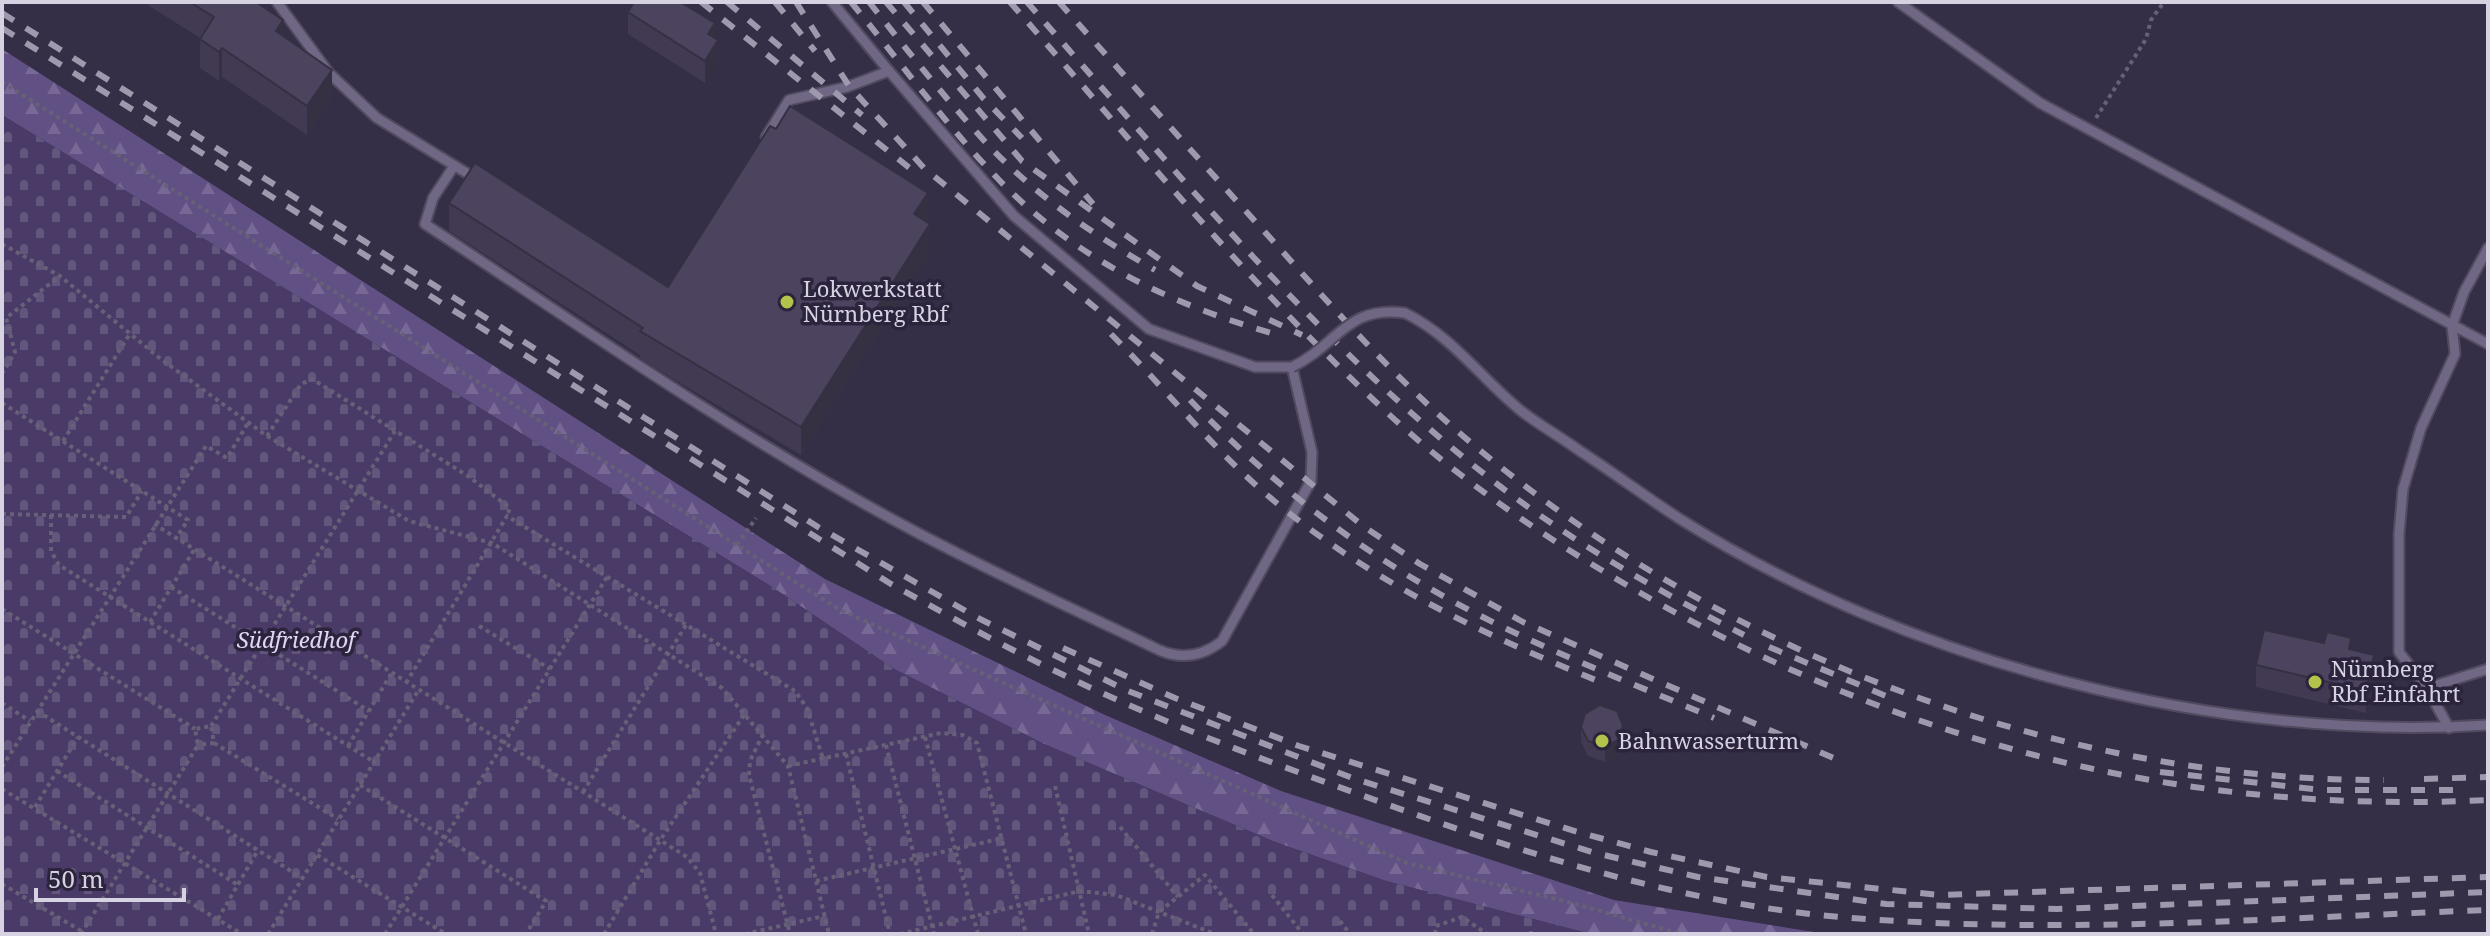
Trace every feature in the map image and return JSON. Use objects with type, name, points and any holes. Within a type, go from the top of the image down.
[{"type":"lane","points":[[277,2],[312,53],[377,118],[492,189]]},
{"type":"lane","points":[[832,2],[1014,216],[1149,329],[1255,367],[1292,367],[1312,357],[1343,329],[1365,315],[1381,310],[1405,313],[1424,322],[1452,345],[1521,410],[1681,519],[1784,579],[1900,630],[2035,674],[2204,710],[2315,726],[2449,728],[2488,725]]},
{"type":"lane","points":[[1898,2],[2040,103],[2488,344]]},
{"type":"lane","points":[[759,148],[789,100],[847,87],[889,71]]},
{"type":"lane","points":[[454,166],[433,198],[425,224],[634,364],[890,518],[1171,655],[1199,655],[1222,641],[1311,481],[1312,452],[1292,367]]},
{"type":"lane","points":[[2449,728],[2427,688],[2399,652],[2399,534],[2403,489],[2421,428],[2455,354],[2452,326],[2464,292],[2488,248]]},
{"type":"lane","points":[[2427,688],[2488,669]]},
{"type":"path","points":[[2089,130],[2146,39],[2151,20],[2164,2]]},
{"type":"path","points":[[2,82],[840,610],[1407,863],[1572,903],[1681,934]]},
{"type":"path","points":[[2,244],[60,276],[267,436],[409,521],[492,543],[722,688],[746,712],[788,766],[829,934]]},
{"type":"path","points":[[2,374],[15,352],[4,317],[60,276]]},
{"type":"path","points":[[63,441],[131,332]]},
{"type":"path","points":[[267,436],[301,384],[312,379],[468,476],[510,508],[492,543],[406,683]]},
{"type":"path","points":[[2,403],[188,520],[176,538]]},
{"type":"path","points":[[2,767],[165,506],[206,446],[227,458],[248,423]]},
{"type":"path","points":[[214,743],[211,726],[395,431]]},
{"type":"path","points":[[2,514],[126,517],[142,491]]},
{"type":"path","points":[[51,515],[51,551],[59,565],[374,762]]},
{"type":"path","points":[[507,516],[795,691],[807,708],[823,759]]},
{"type":"path","points":[[737,545],[756,518]]},
{"type":"path","points":[[154,524],[687,857],[700,873],[716,934]]},
{"type":"path","points":[[150,622],[194,550]]},
{"type":"path","points":[[385,934],[607,577]]},
{"type":"path","points":[[171,587],[369,711]]},
{"type":"path","points":[[2,609],[195,729],[211,726]]},
{"type":"path","points":[[583,792],[686,625]]},
{"type":"path","points":[[479,626],[550,669]]},
{"type":"path","points":[[348,746],[391,674]]},
{"type":"path","points":[[268,934],[418,691]]},
{"type":"path","points":[[2,703],[31,721]]},
{"type":"path","points":[[37,711],[302,878]]},
{"type":"path","points":[[604,934],[661,839],[746,712]]},
{"type":"path","points":[[2,884],[82,933],[198,745],[195,729]]},
{"type":"path","points":[[763,734],[750,761],[749,775],[790,934]]},
{"type":"path","points":[[788,766],[925,737],[963,735],[977,743],[1026,934]]},
{"type":"path","points":[[35,807],[79,737]]},
{"type":"path","points":[[925,737],[978,934]]},
{"type":"path","points":[[198,745],[214,743],[339,820]]},
{"type":"path","points":[[886,745],[934,934]]},
{"type":"path","points":[[846,754],[890,934]]},
{"type":"path","points":[[57,771],[238,885]]},
{"type":"path","points":[[360,785],[546,901],[526,934]]},
{"type":"path","points":[[1055,786],[1089,934]]},
{"type":"path","points":[[2,789],[242,934]]},
{"type":"path","points":[[1120,827],[1178,897]]},
{"type":"path","points":[[816,881],[1003,838]]},
{"type":"path","points":[[218,919],[258,850]]},
{"type":"path","points":[[317,855],[446,934]]},
{"type":"path","points":[[1152,934],[1159,912],[1205,875],[1254,934]]},
{"type":"path","points":[[900,934],[1080,891],[1116,895],[1215,934]]},
{"type":"path","points":[[1272,895],[1303,934]]},
{"type":"path","points":[[745,934],[824,916]]},
{"type":"path","points":[[1435,934],[1436,926],[1462,917],[1487,934]]},
{"type":"path","points":[[1340,921],[1350,934]]},
{"type":"green space","points":[[2,49],[825,579],[1105,715],[1281,791],[1614,900],[1826,934],[1591,934],[1386,881],[1275,842],[1044,744],[894,669],[772,587],[2,115]]},
{"type":"green space","name":"Südfriedhof","points":[[2,115],[772,587],[894,669],[1044,744],[1275,842],[1386,881],[1591,934],[2,934]]},
{"type":"building","points":[[190,2],[256,2],[283,20],[276,31],[332,70],[307,106],[222,48],[219,52],[200,39],[214,17]]},
{"type":"building","points":[[634,2],[680,2],[715,23],[708,34],[718,40],[705,61],[628,12]]},
{"type":"building","name":"Lokwerkstatt Nürnberg Rbf","points":[[790,106],[928,193],[914,214],[930,224],[801,427],[640,331],[643,328],[449,203],[475,163],[668,287],[770,126],[776,129]]},
{"type":"building","points":[[2264,630],[2324,643],[2327,632],[2351,638],[2349,649],[2374,655],[2366,691],[2256,665]]},
{"type":"building","points":[[1600,705],[1617,711],[1623,726],[1618,740],[1605,747],[1588,741],[1581,727],[1585,714]]},
{"type":"railway","points":[[701,2],[912,170]]},
{"type":"railway","points":[[727,2],[862,115]]},
{"type":"railway","points":[[775,2],[815,51]]},
{"type":"railway","points":[[796,2],[849,86],[924,168],[1363,526],[1420,564],[1523,622],[1838,760]]},
{"type":"railway","points":[[851,2],[966,144],[1007,188],[1066,238],[1166,295],[1275,334]]},
{"type":"railway","points":[[869,2],[958,112],[1008,165],[1068,214],[1155,270]]},
{"type":"railway","points":[[886,2],[1022,161],[1197,286],[1302,335]]},
{"type":"railway","points":[[904,2],[984,99],[1022,138]]},
{"type":"railway","points":[[923,2],[1093,204]]},
{"type":"railway","points":[[1010,2],[1235,259],[1379,405],[1475,486],[1579,556],[1651,599],[1750,650],[1850,695],[1952,731],[2055,760],[2161,782],[2268,796],[2377,802],[2488,800]]},
{"type":"railway","points":[[1027,2],[1253,256],[1373,378],[1436,434],[1501,487],[1589,548],[1744,635]]},
{"type":"railway","points":[[1059,2],[1319,292],[1413,390],[1463,436],[1561,512],[1666,580],[1777,639],[1894,689],[2013,728],[2136,757],[2260,774],[2384,780]]},
{"type":"railway","points":[[2,13],[818,527],[980,619],[1128,691],[1355,779],[1595,853],[1698,877],[1886,904],[2057,909],[2488,892]]},
{"type":"railway","points":[[2,28],[891,584],[1001,644],[1107,695],[1225,745],[1386,804],[1604,874],[1716,899],[1829,916],[1911,922],[2076,925],[2488,910]]},
{"type":"railway","points":[[1111,334],[1230,461],[1310,529],[1348,556],[1428,603],[1598,681]]},
{"type":"railway","points":[[1190,400],[1288,491],[1397,569],[1534,642],[1714,718]]},
{"type":"railway","points":[[1769,647],[1898,701]]},
{"type":"railway","points":[[1063,648],[1175,698],[1299,746],[1578,832],[1651,852],[1767,877],[1939,895],[2488,877]]},
{"type":"railway","points":[[2160,772],[2322,790],[2467,790]]},
{"type":"railway","points":[[2424,779],[2488,777]]},
{"type":"place","name":"Lokwerkstatt Nürnberg Rbf","points":[[787,302]]},
{"type":"place","name":"Nürnberg Rbf Einfahrt","points":[[2315,682]]},
{"type":"place","name":"Bahnwasserturm","points":[[1602,741]]}]
